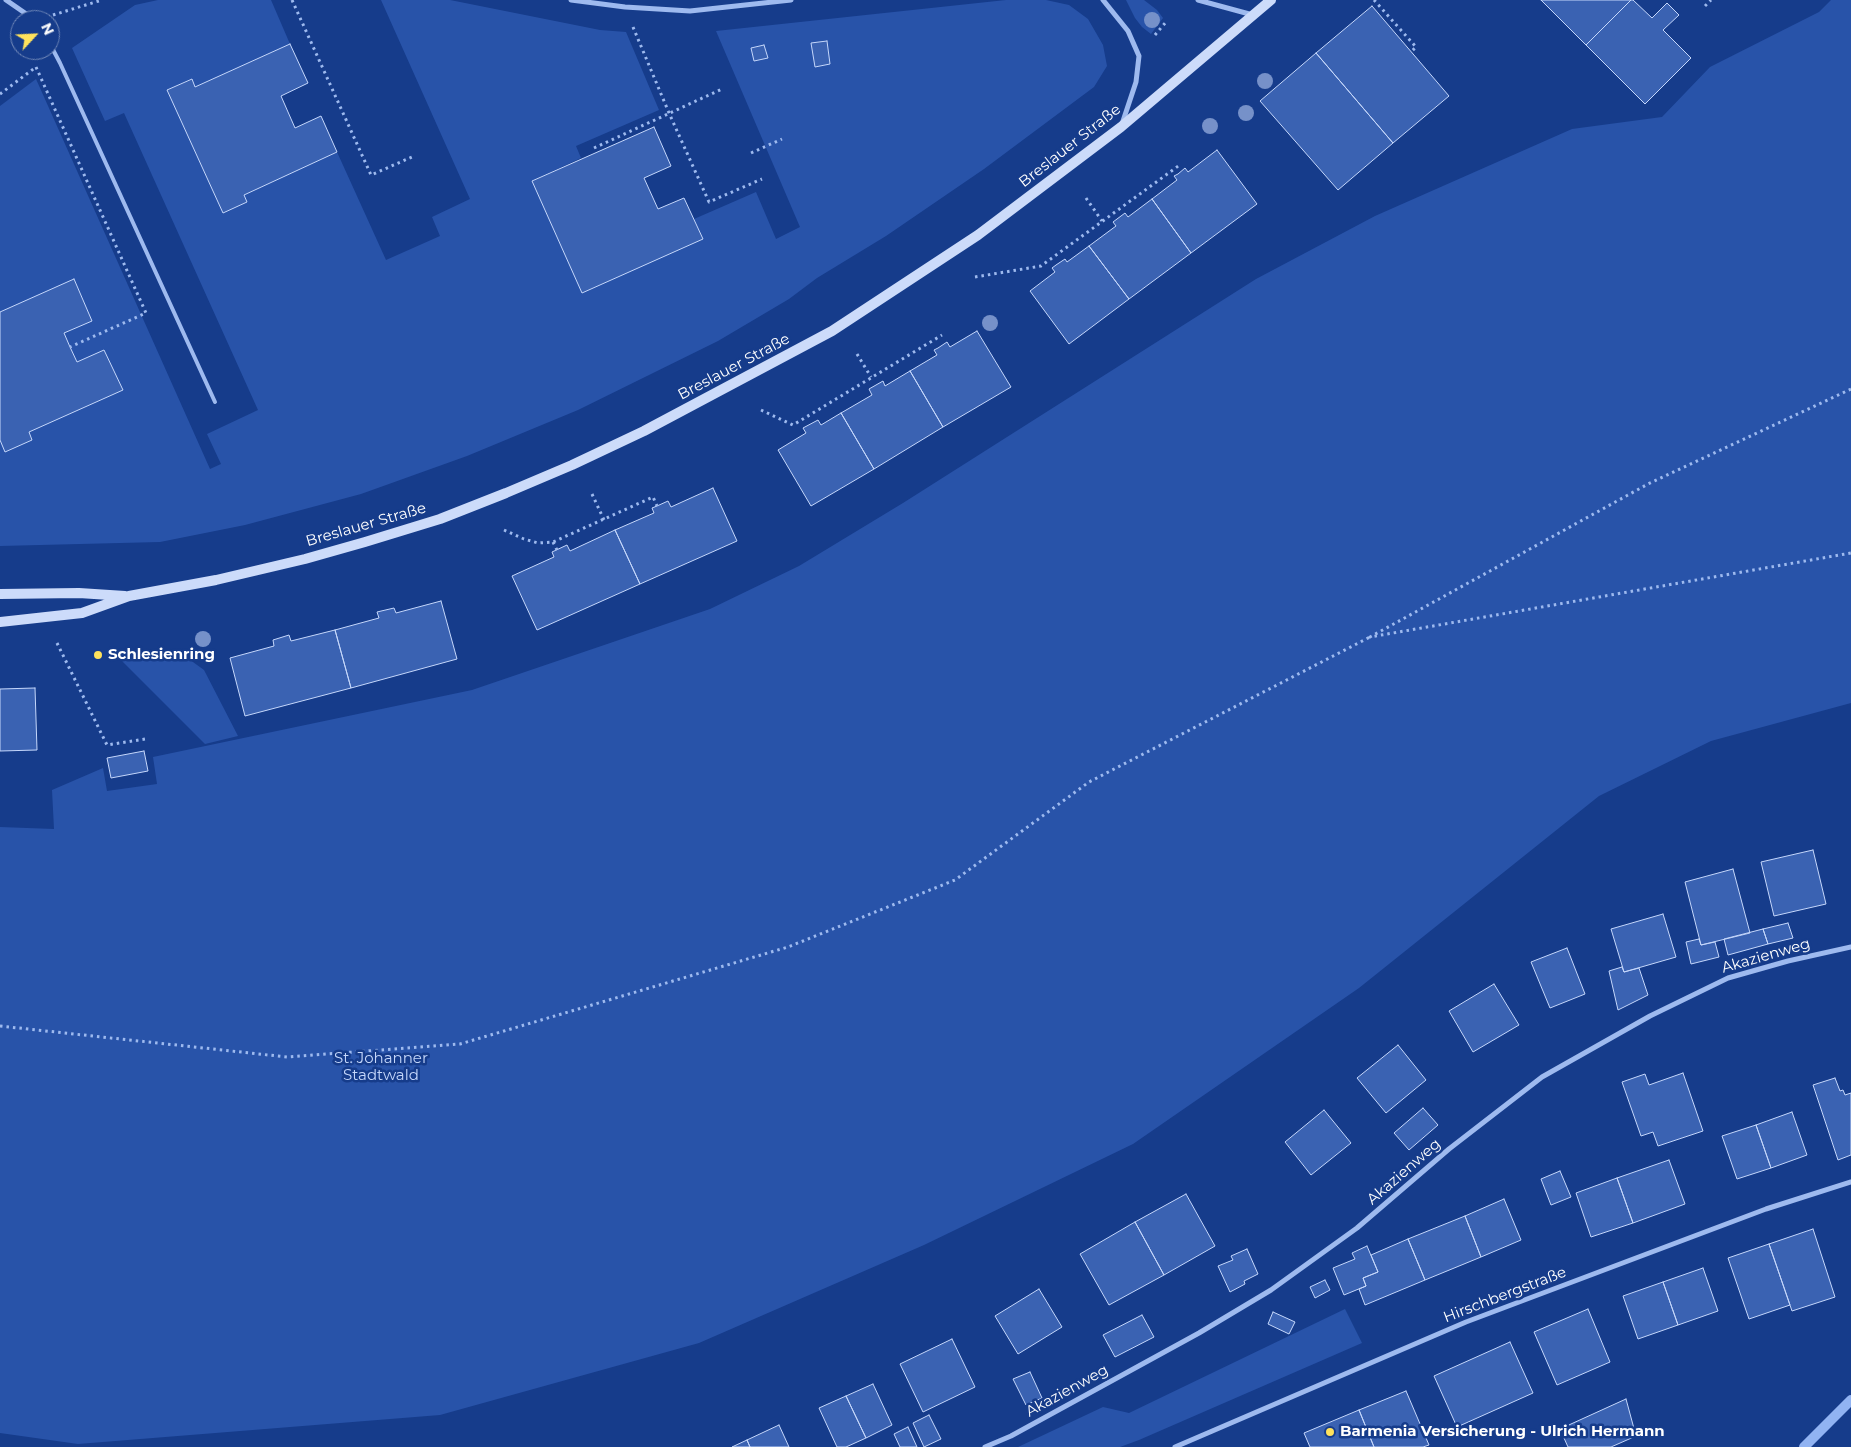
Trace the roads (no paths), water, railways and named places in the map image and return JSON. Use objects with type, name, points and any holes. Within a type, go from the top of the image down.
[{"type":"street","points":[[6,0],[20,10]]},
{"type":"street","points":[[571,0],[598,1],[626,7],[690,11],[791,0]]},
{"type":"street","points":[[1103,0],[1128,31],[1139,56],[1136,82],[1121,126]]},
{"type":"street","points":[[1198,0],[1253,16]]},
{"type":"street","name":"Breslauer Straße","points":[[0,622],[82,613],[129,596],[216,580],[305,559],[440,519],[572,465],[644,432],[832,331],[978,235],[1121,126],[1271,0]]},
{"type":"street","name":"Breslauer Straße","points":[[0,594],[79,593],[129,596]]},
{"type":"street","name":"Akazienweg","points":[[985,1447],[1011,1436],[1190,1338],[1271,1290],[1357,1228],[1448,1150],[1542,1077],[1650,1016],[1728,978],[1788,961],[1851,947]]},
{"type":"street","name":"Hirschbergstraße","points":[[1175,1447],[1466,1322],[1766,1209],[1851,1182]]},
{"type":"lane","points":[[59,60],[215,402]]},
{"type":"waterway","points":[[1804,1447],[1851,1400]]},
{"type":"place","name":"Schlesienring","points":[[98,655]]},
{"type":"place","name":"Barmenia Versicherung - Ulrich Hermann","points":[[1330,1432]]},
{"type":"park label","name":"St. Johanner Stadtwald","points":[[381,1068]]}]
